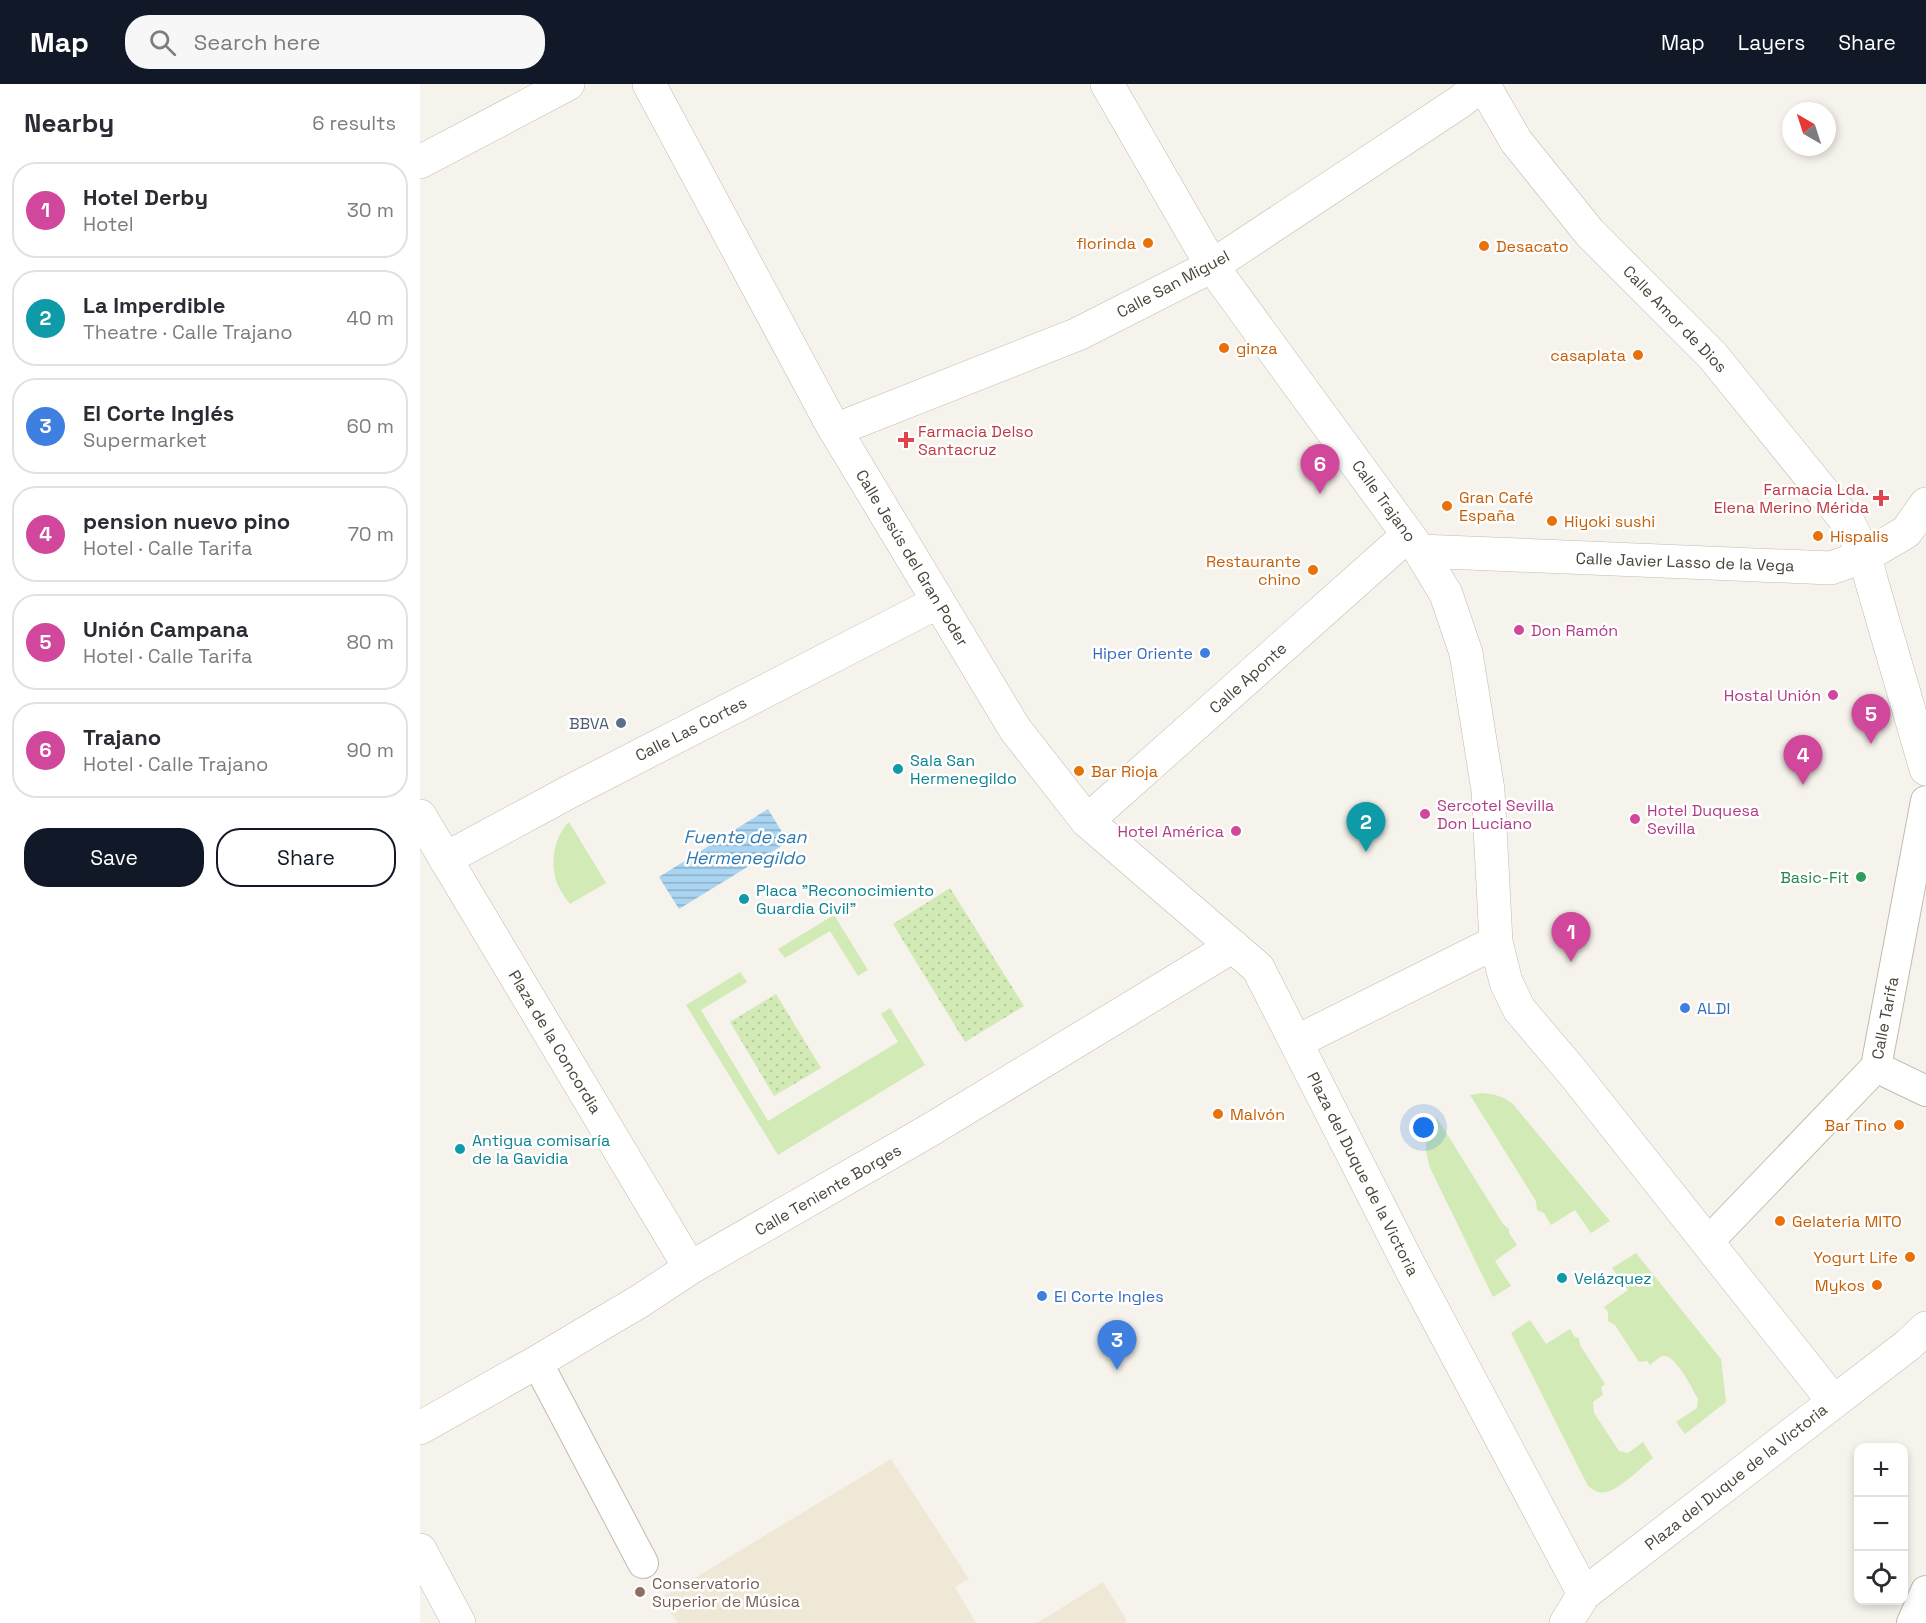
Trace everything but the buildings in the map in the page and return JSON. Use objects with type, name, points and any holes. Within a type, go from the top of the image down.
[{"type":"street","points":[[420,162],[568,84]]},
{"type":"street","name":"Calle Jesús del Gran Poder","points":[[649,84],[835,430],[1015,729],[1087,821],[1258,968],[1296,1042]]},
{"type":"street","name":"Calle Trajano","points":[[1107,84],[1212,266],[1414,543],[1446,594],[1466,652],[1488,790],[1496,942]]},
{"type":"street","name":"Calle San Miguel","points":[[835,430],[1078,334],[1212,266],[1482,84]]},
{"type":"street","name":"Calle Amor de Dios","points":[[1482,84],[1516,141],[1567,204],[1589,231],[1712,355],[1849,524],[1865,556]]},
{"type":"street","name":"Calle Javier Lasso de la Vega","points":[[1414,543],[1831,568],[1865,556],[1906,532],[1926,504]]},
{"type":"street","name":"Calle Aponte","points":[[1087,821],[1414,543]]},
{"type":"street","points":[[1865,556],[1926,769]]},
{"type":"street","name":"Calle Las Cortes","points":[[445,859],[569,792],[938,602]]},
{"type":"street","name":"Calle Tarifa","points":[[1707,1243],[1876,1067],[1926,801]]},
{"type":"street","name":"Plaza de la Concordia","points":[[420,816],[690,1268]]},
{"type":"street","points":[[1296,1042],[1496,942]]},
{"type":"street","name":"Plaza del Duque de la Victoria","points":[[1296,1042],[1409,1265],[1584,1594],[1834,1402],[1520,1008],[1506,982],[1496,942]]},
{"type":"street","name":"Calle Teniente Borges","points":[[420,1428],[537,1362],[640,1301],[690,1268],[930,1130],[1233,946]]},
{"type":"street","points":[[1876,1067],[1926,1091]]},
{"type":"street","points":[[1834,1402],[1908,1345],[1926,1328]]},
{"type":"street","points":[[537,1362],[643,1563]]},
{"type":"street","points":[[420,1550],[459,1623]]},
{"type":"street","points":[[1912,1623],[1926,1591]]},
{"type":"street","points":[[1566,1623],[1584,1594]]},
{"type":"shaded area","points":[[891,1459],[969,1579],[955,1587],[976,1623],[678,1623],[660,1598],[675,1590]]},
{"type":"shaded area","points":[[1103,1582],[1127,1621],[1124,1623],[1037,1623]]},
{"type":"green space","points":[[569,822],[606,883],[570,904],[557,883],[554,873],[557,841]]},
{"type":"green space","points":[[950,888],[1024,1006],[965,1042],[893,924]]},
{"type":"green space","points":[[834,915],[868,970],[858,976],[830,931],[785,958],[778,949]]},
{"type":"green space","points":[[740,972],[747,982],[701,1010],[768,1121],[898,1042],[881,1014],[890,1008],[925,1065],[778,1155],[686,1005]]},
{"type":"green space","points":[[776,994],[821,1068],[774,1096],[730,1022]]},
{"type":"green space","points":[[1482,1093],[1498,1096],[1513,1104],[1610,1221],[1591,1233],[1575,1210],[1551,1225],[1544,1213],[1537,1210],[1536,1201],[1470,1095]]},
{"type":"green space","points":[[1437,1118],[1517,1245],[1495,1261],[1511,1286],[1493,1297],[1431,1170],[1426,1143],[1429,1130]]},
{"type":"green space","points":[[1636,1253],[1721,1359],[1726,1402],[1685,1434],[1676,1422],[1697,1408],[1698,1399],[1683,1372],[1667,1356],[1662,1356],[1650,1365],[1647,1361],[1639,1362],[1615,1325],[1608,1321],[1608,1312],[1604,1307],[1628,1290],[1612,1268]]},
{"type":"green space","points":[[1530,1320],[1546,1344],[1570,1329],[1575,1337],[1579,1338],[1580,1345],[1605,1384],[1601,1387],[1603,1395],[1593,1402],[1594,1413],[1619,1451],[1628,1453],[1643,1442],[1653,1458],[1624,1483],[1611,1490],[1599,1492],[1588,1486],[1511,1333]]},
{"type":"water","name":"Fuente de san Hermenegildo","points":[[768,809],[788,842],[679,909],[659,877]]},
{"type":"place","name":"florinda","points":[[1148,243]]},
{"type":"place","name":"Desacato","points":[[1484,246]]},
{"type":"place","name":"ginza","points":[[1224,348]]},
{"type":"place","name":"casaplata","points":[[1638,355]]},
{"type":"place","name":"Farmacia Delso Santacruz","points":[[906,440]]},
{"type":"place","name":"Trajano","points":[[1320,494]]},
{"type":"place","name":"Farmacia Lda. Elena Merino Mérida","points":[[1881,498]]},
{"type":"place","name":"Gran Café España","points":[[1447,506]]},
{"type":"place","name":"Hiyoki sushi","points":[[1552,521]]},
{"type":"place","name":"Hispalis","points":[[1818,536]]},
{"type":"place","name":"Restaurante chino","points":[[1313,570]]},
{"type":"place","name":"Don Ramón","points":[[1519,630]]},
{"type":"place","name":"Hiper Oriente","points":[[1205,653]]},
{"type":"place","name":"Hostal Unión","points":[[1833,695]]},
{"type":"place","name":"BBVA","points":[[621,723]]},
{"type":"place","name":"Unión Campana","points":[[1871,744]]},
{"type":"place","name":"Sala San Hermenegildo","points":[[898,769]]},
{"type":"place","name":"Bar Rioja","points":[[1079,771]]},
{"type":"place","name":"pension nuevo pino","points":[[1803,785]]},
{"type":"place","name":"Sercotel Sevilla Don Luciano","points":[[1425,814]]},
{"type":"place","name":"Hotel Duquesa Sevilla","points":[[1635,819]]},
{"type":"place","name":"Hotel América","points":[[1236,831]]},
{"type":"place","name":"La Imperdible","points":[[1366,852]]},
{"type":"place","name":"Basic-Fit","points":[[1861,877]]},
{"type":"place","name":"Placa \"Reconocimiento Guardia Civil\"","points":[[744,899]]},
{"type":"place","name":"Hotel Derby","points":[[1571,962]]},
{"type":"place","name":"ALDI","points":[[1685,1008]]},
{"type":"place","name":"Malvón","points":[[1218,1114]]},
{"type":"place","name":"Bar Tino","points":[[1899,1125]]},
{"type":"place","name":"Antigua comisaría de la Gavidia","points":[[460,1149]]},
{"type":"place","name":"Gelateria MITO","points":[[1780,1221]]},
{"type":"place","name":"Yogurt Life","points":[[1910,1257]]},
{"type":"place","name":"Velázquez","points":[[1562,1278]]},
{"type":"place","name":"Mykos","points":[[1877,1285]]},
{"type":"place","name":"El Corte Ingles","points":[[1042,1296]]},
{"type":"place","name":"El Corte Inglés","points":[[1117,1370]]},
{"type":"place","name":"Conservatorio Superior de Música","points":[[640,1592]]}]
